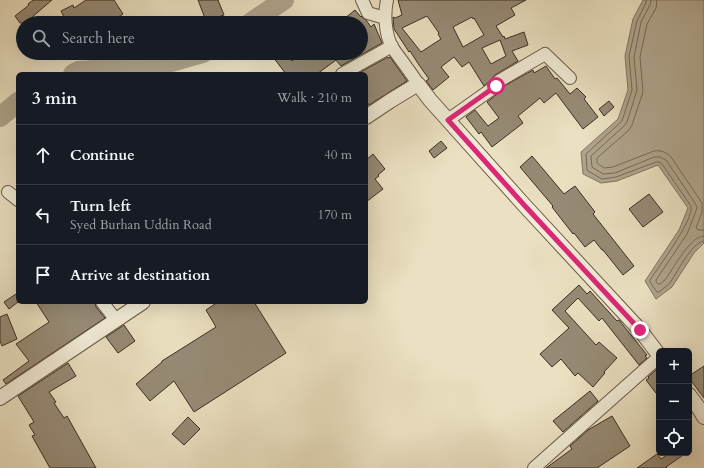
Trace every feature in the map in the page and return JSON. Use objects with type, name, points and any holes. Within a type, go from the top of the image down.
[{"type":"street","points":[[362,0],[368,13],[385,18]]},
{"type":"street","points":[[387,0],[385,18],[392,46],[430,100],[525,206],[640,330],[656,352]]},
{"type":"street","points":[[368,59],[392,46]]},
{"type":"street","points":[[448,120],[496,86],[499,81],[545,54],[570,78]]},
{"type":"street","points":[[346,72],[367,60]]},
{"type":"street","points":[[368,116],[418,84]]},
{"type":"street","points":[[8,192],[16,198]]},
{"type":"street","points":[[104,304],[116,320]]},
{"type":"street","points":[[1,395],[140,304]]},
{"type":"street","points":[[534,468],[656,359]]},
{"type":"street","points":[[692,399],[704,417]]},
{"type":"water","points":[[643,0],[704,0],[704,243],[694,253],[672,287],[656,299],[645,281],[679,230],[688,208],[658,165],[617,181],[601,183],[583,174],[581,152],[618,119],[628,90],[625,56],[633,19]]},
{"type":"building","points":[[33,0],[52,0],[33,16],[16,16],[16,17],[15,16],[29,5],[28,4]]},
{"type":"building","points":[[86,0],[114,0],[123,14],[120,16],[64,16],[61,11],[73,5],[74,8]]},
{"type":"building","points":[[198,0],[218,0],[224,15],[204,16]]},
{"type":"building","points":[[398,0],[526,0],[511,8],[515,15],[496,26],[505,39],[524,32],[528,45],[512,51],[518,61],[495,75],[484,86],[469,62],[462,67],[454,57],[441,67],[449,77],[433,90],[426,81],[429,79],[394,29],[393,17],[395,18],[402,15]],"holes":[[[427,16],[439,33],[438,34],[441,39],[421,52],[402,28]],[[472,17],[484,35],[463,47],[453,27]],[[500,40],[506,56],[491,64],[482,48]]]},
{"type":"building","points":[[355,10],[360,16],[348,16]]},
{"type":"building","points":[[368,23],[371,27],[374,24],[382,43],[368,51]]},
{"type":"building","points":[[390,57],[407,81],[369,105],[368,72],[361,72]]},
{"type":"building","points":[[275,60],[336,60],[320,72],[284,72]]},
{"type":"building","points":[[336,60],[352,60],[341,66]]},
{"type":"building","points":[[546,66],[555,79],[557,78],[570,94],[577,88],[586,97],[584,99],[598,117],[583,129],[556,93],[544,103],[540,98],[518,116],[523,123],[492,147],[481,132],[479,134],[466,117],[475,110],[488,126],[499,118],[487,102],[500,92],[504,86],[533,70],[534,73]]},
{"type":"building","points":[[609,101],[614,107],[604,116],[599,109]]},
{"type":"building","points":[[441,141],[447,148],[434,158],[429,151]]},
{"type":"building","points":[[373,154],[385,169],[375,179],[383,189],[368,200],[368,158]]},
{"type":"building","points":[[532,156],[564,194],[575,186],[595,212],[593,214],[634,266],[623,275],[594,240],[585,247],[520,167]]},
{"type":"building","points":[[649,194],[663,212],[643,227],[629,209]]},
{"type":"building","points":[[579,285],[587,294],[590,291],[617,321],[619,320],[647,355],[645,356],[647,358],[639,365],[602,318],[599,321],[578,298],[565,311],[596,345],[599,342],[617,358],[593,387],[578,373],[575,376],[561,359],[552,367],[540,354],[569,328],[552,310]]},
{"type":"building","points":[[16,294],[16,304],[9,309],[4,302]]},
{"type":"building","points":[[37,304],[95,304],[96,307],[105,318],[6,384],[3,380],[29,361],[16,344],[49,322]]},
{"type":"building","points":[[215,304],[255,304],[286,353],[194,412],[174,381],[150,401],[136,384],[162,361],[216,327],[206,310]]},
{"type":"building","points":[[7,314],[17,339],[2,346],[0,341],[0,317]]},
{"type":"building","points":[[124,325],[135,341],[118,353],[106,337]]},
{"type":"building","points":[[68,363],[76,376],[49,392],[64,418],[67,416],[96,468],[50,468],[32,436],[35,435],[29,425],[34,422],[18,396]]},
{"type":"building","points":[[704,366],[704,398],[692,382],[692,374]]},
{"type":"building","points":[[656,370],[656,393],[646,380],[649,378],[648,377]]},
{"type":"building","points":[[590,391],[598,401],[563,432],[553,421]]},
{"type":"building","points":[[612,416],[630,446],[597,468],[546,468],[572,449],[570,446],[588,430]]},
{"type":"building","points":[[188,417],[200,429],[184,445],[172,434]]},
{"type":"building","points":[[656,455],[661,459],[666,456],[682,456],[666,467],[667,468],[637,468]]},
{"type":"waterway","points":[[260,16],[284,0]]},
{"type":"waterway","points":[[76,72],[158,66],[179,60]]},
{"type":"waterway","points":[[0,117],[16,104]]},
{"type":"route","points":[[496,86],[448,120],[525,206],[640,330]]}]
